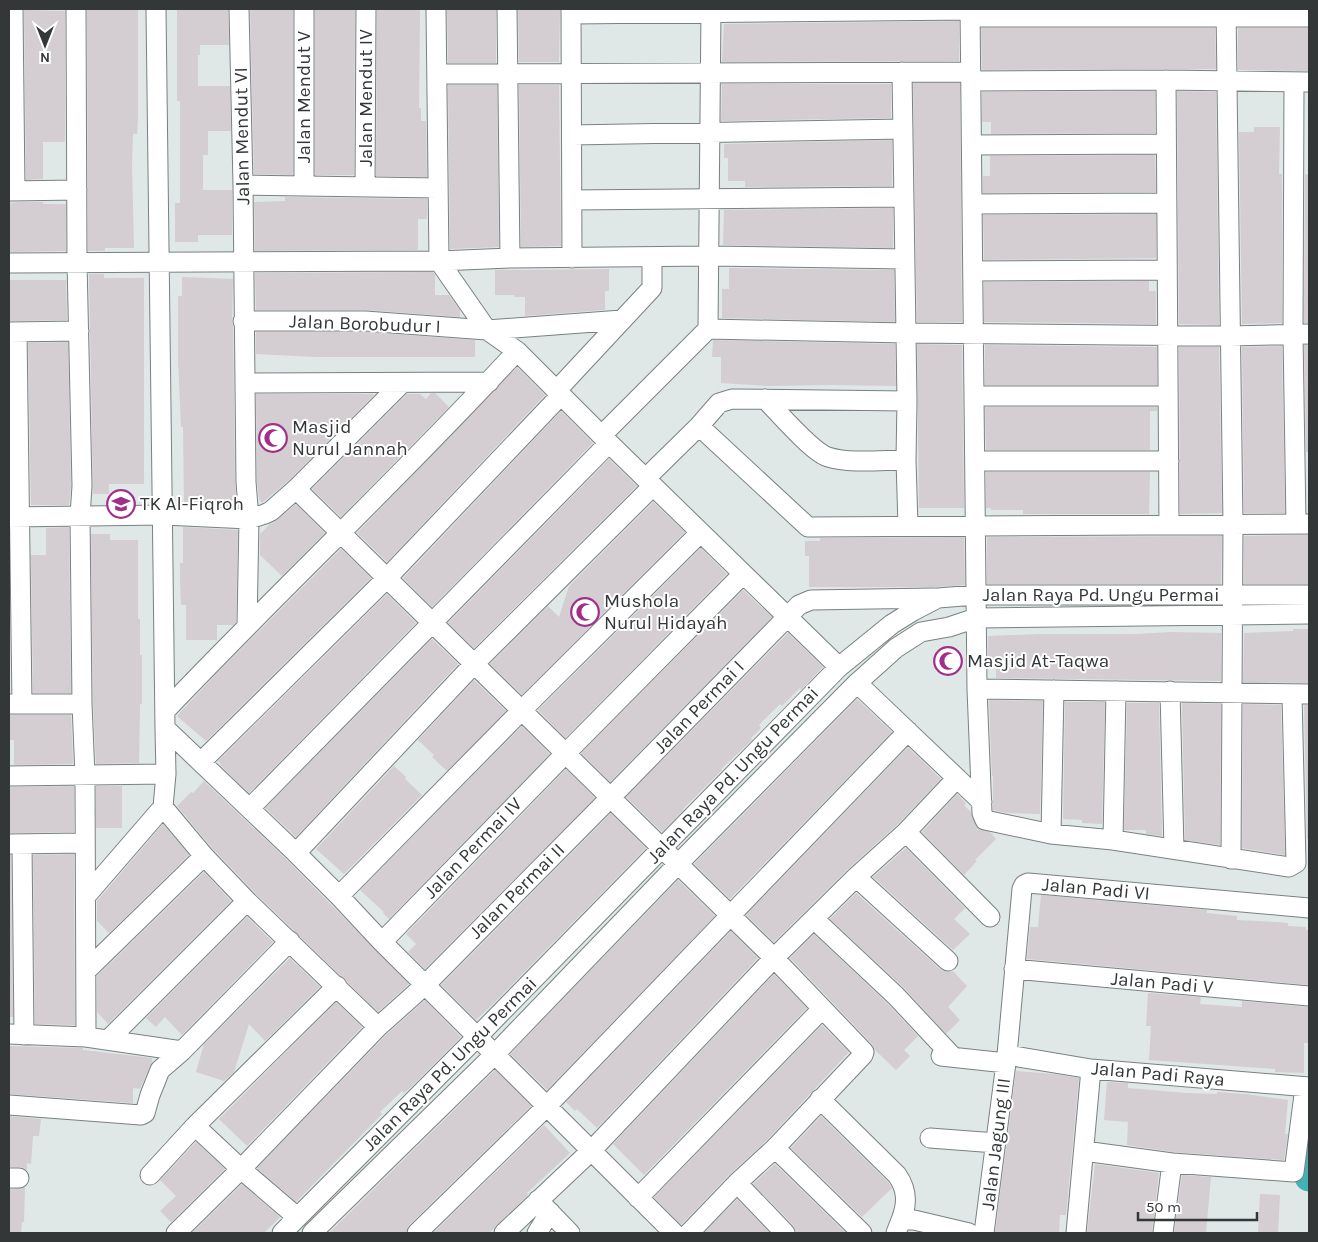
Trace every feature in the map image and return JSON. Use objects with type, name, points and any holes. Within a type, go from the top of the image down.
[{"type":"street","points":[[13,9],[12,191],[77,190]]},
{"type":"street","points":[[76,9],[77,262],[82,486],[80,516],[82,704],[85,776],[86,1037]]},
{"type":"street","points":[[86,896],[163,807],[166,774],[156,9]]},
{"type":"street","name":"Jalan Mendut VI","points":[[239,9],[244,185],[246,482],[249,519],[247,625]]},
{"type":"street","name":"Jalan Mendut V","points":[[304,9],[304,186]]},
{"type":"street","name":"Jalan Mendut IV","points":[[366,9],[366,187]]},
{"type":"street","points":[[436,9],[439,261],[487,330],[518,351],[700,533],[839,667]]},
{"type":"street","points":[[507,9],[510,258]]},
{"type":"street","points":[[250,808],[606,439],[708,329],[710,10]]},
{"type":"street","points":[[572,258],[571,11],[1226,13],[1309,17]]},
{"type":"street","points":[[970,12],[977,689],[982,813],[985,820],[1051,834],[1112,840],[1289,867],[1296,863],[1301,694],[977,689]]},
{"type":"street","points":[[1226,13],[1233,525],[1231,859]]},
{"type":"street","points":[[437,74],[902,72],[971,76],[1302,82],[1301,334],[1303,524],[808,527],[699,426]]},
{"type":"street","points":[[902,72],[908,526]]},
{"type":"street","points":[[1166,80],[1169,525]]},
{"type":"street","points":[[572,135],[903,129]]},
{"type":"street","points":[[972,146],[1166,144]]},
{"type":"street","points":[[244,185],[438,188]]},
{"type":"street","points":[[572,200],[904,197]]},
{"type":"street","points":[[972,204],[1167,203]]},
{"type":"street","points":[[9,262],[439,261],[510,258],[709,256],[905,259]]},
{"type":"street","points":[[201,762],[386,578],[558,393],[652,288],[652,257]]},
{"type":"street","points":[[973,270],[1167,270]]},
{"type":"street","name":"Jalan Borobudur I","points":[[244,321],[365,321],[487,330],[622,320]]},
{"type":"street","points":[[708,329],[1229,336],[1301,334]]},
{"type":"street","points":[[79,331],[13,332],[15,704],[82,704]]},
{"type":"street","points":[[165,719],[247,625],[341,533],[518,351]]},
{"type":"street","points":[[245,383],[488,382]]},
{"type":"street","points":[[14,517],[164,515],[249,519],[271,511],[296,489],[402,383]]},
{"type":"street","points":[[974,396],[1168,396]]},
{"type":"street","points":[[296,853],[474,664],[650,482],[719,403],[732,398],[907,401]]},
{"type":"street","points":[[765,399],[812,447],[826,457],[843,460],[906,460]]},
{"type":"street","points":[[975,461],[1168,460]]},
{"type":"street","points":[[296,489],[661,848],[676,865],[774,958],[864,1053],[775,1148],[736,1183],[689,1233]]},
{"type":"street","points":[[339,896],[700,533]]},
{"type":"street","name":"Jalan Permai IV","points":[[382,942],[564,754],[743,574]]},
{"type":"street","name":"Jalan Raya Pd. Ungu Permai","points":[[282,1233],[477,1037],[839,667],[892,624],[938,598],[976,595],[1233,604],[1309,614]]},
{"type":"street","name":"Jalan Raya Pd. Ungu Permai","points":[[313,1233],[494,1055],[676,865],[857,683],[896,648],[921,632],[949,627],[976,618],[1233,604],[1309,595]]},
{"type":"street","name":"Jalan Permai I","points":[[610,798],[799,605],[812,600],[938,598]]},
{"type":"street","points":[[857,683],[982,802]]},
{"type":"street","points":[[1051,834],[1054,690]]},
{"type":"street","points":[[1112,840],[1116,691]]},
{"type":"street","points":[[1170,692],[1174,849]]},
{"type":"street","points":[[165,719],[201,762],[296,853],[494,1055],[674,1233]]},
{"type":"street","points":[[417,1233],[546,1107],[908,731]]},
{"type":"street","points":[[9,776],[166,774]]},
{"type":"street","points":[[504,1233],[544,1206],[591,1151],[774,958],[856,877],[906,832],[957,778]]},
{"type":"street","name":"Jalan Permai II","points":[[176,1233],[241,1169],[378,1027],[425,985],[610,798]]},
{"type":"street","points":[[163,807],[204,856],[247,901],[378,1027]]},
{"type":"street","points":[[906,832],[990,917]]},
{"type":"street","points":[[85,843],[16,844],[16,1035],[109,1039],[182,1051]]},
{"type":"street","points":[[86,971],[204,856]]},
{"type":"street","points":[[856,877],[948,961]]},
{"type":"street","name":"Jalan Padi VI","points":[[1007,1059],[1022,889],[1028,883],[1309,908]]},
{"type":"street","points":[[109,1039],[247,901]]},
{"type":"street","points":[[814,919],[896,996],[954,1057]]},
{"type":"street","points":[[9,1105],[141,1115],[145,1113],[160,1070],[182,1051],[290,941]]},
{"type":"street","name":"Jalan Padi V","points":[[1014,969],[1309,996]]},
{"type":"street","points":[[150,1175],[195,1126],[337,986]]},
{"type":"street","points":[[638,1198],[822,1009]]},
{"type":"street","name":"Jalan Padi Raya","points":[[934,1055],[1007,1059],[1091,1069],[1307,1087]]},
{"type":"street","name":"Jalan Jagung III","points":[[984,1233],[1007,1059]]},
{"type":"street","points":[[1076,1233],[1091,1069]]},
{"type":"street","points":[[1084,1151],[1172,1163],[1294,1172],[1307,1087]]},
{"type":"street","points":[[820,1099],[897,1175],[904,1185],[906,1201],[898,1227]]},
{"type":"street","points":[[195,1126],[297,1217]]},
{"type":"street","points":[[930,1138],[996,1143]]},
{"type":"street","points":[[775,1148],[862,1233]]},
{"type":"street","points":[[1163,1233],[1172,1163]]},
{"type":"street","points":[[736,1183],[785,1233]]},
{"type":"street","points":[[537,1233],[544,1206]]},
{"type":"street","points":[[544,1206],[570,1233]]},
{"type":"street","points":[[898,1227],[914,1220],[969,1233]]},
{"type":"building","points":[[228,9],[229,45],[200,45],[200,55],[198,55],[198,86],[230,86],[231,131],[208,131],[208,155],[203,155],[203,190],[232,190],[232,235],[198,235],[198,242],[175,242],[175,203],[180,203],[180,101],[177,101],[177,10]]},
{"type":"building","points":[[250,9],[293,9],[293,175],[254,174]]},
{"type":"building","points":[[315,9],[355,9],[354,175],[315,175]]},
{"type":"building","points":[[377,9],[420,9],[419,108],[421,108],[421,121],[426,121],[427,177],[376,176]]},
{"type":"building","points":[[496,9],[496,63],[448,63],[447,10]]},
{"type":"building","points":[[518,9],[560,9],[559,62],[519,62]]},
{"type":"building","points":[[24,10],[65,11],[65,142],[43,142],[43,179],[26,180]]},
{"type":"building","points":[[87,10],[138,10],[138,120],[137,134],[133,134],[132,165],[134,248],[105,248],[105,251],[88,251]]},
{"type":"building","points":[[959,21],[959,61],[722,62],[724,24]]},
{"type":"building","points":[[981,28],[1215,28],[1216,69],[982,70]]},
{"type":"building","points":[[1238,28],[1309,28],[1309,71],[1238,70]]},
{"type":"building","points":[[913,83],[960,83],[962,322],[917,322]]},
{"type":"building","points":[[722,84],[891,84],[891,118],[721,121]]},
{"type":"building","points":[[448,85],[497,85],[499,247],[450,249]]},
{"type":"building","points":[[519,85],[559,85],[561,246],[521,247]]},
{"type":"building","points":[[1155,91],[1155,133],[991,134],[991,122],[982,122],[982,92]]},
{"type":"building","points":[[1177,91],[1216,92],[1219,325],[1179,324]]},
{"type":"building","points":[[1254,127],[1280,127],[1279,174],[1282,174],[1282,323],[1242,324],[1239,132],[1254,132]]},
{"type":"building","points":[[892,140],[892,186],[745,187],[745,181],[728,181],[728,158],[724,158],[724,144]]},
{"type":"building","points":[[1155,155],[1156,192],[983,193],[983,176],[990,176],[990,156]]},
{"type":"building","points":[[1305,174],[1309,175],[1309,323],[1304,323]]},
{"type":"building","points":[[285,197],[427,199],[427,219],[418,219],[418,250],[255,251],[254,202],[285,201]]},
{"type":"building","points":[[9,203],[66,204],[66,251],[9,252]]},
{"type":"building","points":[[893,208],[893,248],[723,245],[724,210]]},
{"type":"building","points":[[1156,214],[1156,258],[984,260],[983,215]]},
{"type":"building","points":[[729,268],[894,270],[895,322],[722,318],[722,289],[729,289]]},
{"type":"building","points":[[609,269],[609,291],[605,291],[605,310],[525,316],[525,297],[495,295],[495,270]]},
{"type":"building","points":[[433,272],[435,275],[435,295],[449,295],[460,310],[460,317],[366,310],[256,310],[255,273]]},
{"type":"building","points":[[89,274],[104,274],[104,278],[144,278],[144,484],[109,484],[109,494],[93,494]]},
{"type":"building","points":[[182,277],[233,279],[232,321],[237,507],[184,505],[183,427],[181,427],[178,359],[178,296],[182,296]]},
{"type":"building","points":[[9,280],[66,280],[67,320],[10,321]]},
{"type":"building","points":[[1149,281],[1149,291],[1156,291],[1156,324],[984,322],[984,282]]},
{"type":"building","points":[[256,332],[365,332],[475,340],[475,357],[316,357],[256,354]]},
{"type":"building","points":[[713,340],[895,344],[896,386],[766,386],[721,383],[721,357],[712,357]]},
{"type":"building","points":[[68,342],[71,486],[69,505],[31,505],[28,343]]},
{"type":"building","points":[[917,344],[962,345],[964,508],[919,508]]},
{"type":"building","points":[[985,345],[1157,347],[1157,385],[985,385]]},
{"type":"building","points":[[1304,345],[1309,345],[1309,452],[1306,452]]},
{"type":"building","points":[[1282,346],[1285,513],[1244,513],[1242,347]]},
{"type":"building","points":[[1179,347],[1219,347],[1222,513],[1180,514]]},
{"type":"building","points":[[517,367],[545,395],[387,562],[357,533]]},
{"type":"building","points":[[431,393],[435,393],[449,407],[341,517],[312,489],[407,394],[420,394],[426,399]]},
{"type":"building","points":[[256,394],[374,395],[288,481],[262,503],[259,499],[257,481]]},
{"type":"building","points":[[985,407],[1157,407],[1157,411],[1150,411],[1150,450],[986,450]]},
{"type":"building","points":[[561,411],[593,443],[432,607],[403,578]]},
{"type":"building","points":[[609,459],[637,486],[474,648],[448,623]]},
{"type":"building","points":[[986,472],[1150,472],[1149,514],[1023,514],[1023,510],[991,510],[991,508],[986,508]]},
{"type":"building","points":[[653,502],[685,532],[522,695],[490,664],[548,606],[559,617],[569,586]]},
{"type":"building","points":[[296,504],[325,533],[282,576],[260,555],[260,534]]},
{"type":"building","points":[[69,527],[71,693],[33,693],[31,555],[46,555],[46,528]]},
{"type":"building","points":[[183,527],[238,530],[236,622],[233,625],[217,625],[217,640],[186,640],[186,605],[181,605],[180,581],[180,563],[183,563]]},
{"type":"building","points":[[91,534],[110,534],[110,540],[138,540],[138,619],[140,619],[140,655],[142,655],[139,763],[96,764],[93,704]]},
{"type":"building","points":[[1309,535],[1309,584],[1244,584],[1244,536]]},
{"type":"building","points":[[1222,536],[1221,584],[987,584],[987,537]]},
{"type":"building","points":[[964,537],[965,585],[936,587],[809,587],[809,556],[805,556],[805,541],[820,541],[820,538]]},
{"type":"building","points":[[701,548],[727,574],[565,738],[538,710]]},
{"type":"building","points":[[341,549],[371,578],[206,741],[177,716],[217,673]]},
{"type":"building","points":[[743,590],[772,617],[610,782],[581,753]]},
{"type":"building","points":[[387,594],[416,623],[249,793],[218,761]]},
{"type":"building","points":[[1293,629],[1309,629],[1309,683],[1243,682],[1244,633],[1293,631]]},
{"type":"building","points":[[1171,632],[1221,633],[1221,681],[996,678],[996,661],[988,661],[988,636]]},
{"type":"building","points":[[788,633],[823,667],[801,690],[800,688],[782,706],[780,704],[759,725],[761,728],[751,738],[752,740],[721,769],[662,832],[626,797]]},
{"type":"building","points":[[432,639],[458,664],[296,837],[265,808]]},
{"type":"building","points":[[474,680],[506,711],[447,771],[418,740]]},
{"type":"building","points":[[857,699],[892,732],[730,899],[694,864]]},
{"type":"building","points":[[989,700],[1043,701],[1040,814],[1006,813],[993,810]]},
{"type":"building","points":[[1065,702],[1105,702],[1102,824],[1082,823],[1082,820],[1063,819]]},
{"type":"building","points":[[1127,703],[1159,703],[1162,836],[1146,834],[1146,830],[1124,830]]},
{"type":"building","points":[[1182,703],[1221,704],[1220,845],[1185,840]]},
{"type":"building","points":[[1243,704],[1281,705],[1285,855],[1242,848]]},
{"type":"building","points":[[1304,705],[1309,705],[1309,839],[1307,839]]},
{"type":"building","points":[[9,715],[71,715],[73,764],[14,765],[14,740],[9,740]]},
{"type":"building","points":[[522,726],[550,754],[389,919],[360,890]]},
{"type":"building","points":[[908,747],[941,779],[898,824],[848,869],[774,942],[746,915]]},
{"type":"building","points":[[394,766],[422,795],[344,874],[316,849]]},
{"type":"building","points":[[566,769],[595,798],[425,969],[408,952],[416,944],[406,934]]},
{"type":"building","points":[[204,781],[288,861],[409,984],[378,1012],[255,893],[212,848],[177,806]]},
{"type":"building","points":[[74,786],[74,832],[9,833],[9,787]]},
{"type":"building","points":[[96,786],[122,786],[122,828],[96,828]]},
{"type":"building","points":[[957,794],[966,803],[964,805],[971,812],[978,828],[990,832],[996,839],[975,860],[977,861],[964,875],[922,832]]},
{"type":"building","points":[[611,813],[646,848],[476,1020],[441,985]]},
{"type":"building","points":[[163,824],[189,855],[109,933],[97,921],[97,901]]},
{"type":"building","points":[[906,848],[965,908],[954,919],[970,934],[953,950],[873,877]]},
{"type":"building","points":[[74,854],[75,1025],[35,1024],[33,855]]},
{"type":"building","points":[[9,855],[11,855],[13,1017],[9,1017]]},
{"type":"building","points":[[204,872],[231,901],[108,1024],[97,1012],[97,976]]},
{"type":"building","points":[[678,880],[715,916],[547,1090],[510,1054]]},
{"type":"building","points":[[856,893],[940,969],[946,972],[953,971],[967,986],[948,1007],[960,1020],[946,1034],[904,988],[830,919]]},
{"type":"building","points":[[1041,895],[1207,910],[1207,913],[1237,916],[1237,920],[1288,923],[1288,926],[1306,927],[1306,930],[1309,930],[1309,985],[1027,959],[1030,927],[1038,927]]},
{"type":"building","points":[[247,917],[273,942],[182,1035],[165,1017],[156,1027],[146,1018]]},
{"type":"building","points":[[731,931],[758,958],[597,1128],[577,1109],[575,1111],[566,1102]]},
{"type":"building","points":[[814,934],[888,1004],[918,1036],[904,1050],[910,1056],[896,1070],[875,1050],[872,1044],[790,958]]},
{"type":"building","points":[[290,958],[320,987],[265,1041],[249,1024],[234,1072],[224,1081],[196,1072],[204,1044]]},
{"type":"building","points":[[774,974],[807,1008],[644,1175],[613,1144]]},
{"type":"building","points":[[1148,993],[1201,997],[1200,1004],[1242,1007],[1242,1001],[1309,1007],[1309,1043],[1304,1043],[1304,1073],[1275,1072],[1275,1069],[1149,1060],[1151,1026],[1146,1026]]},
{"type":"building","points":[[425,1000],[461,1037],[411,1087],[404,1093],[402,1091],[380,1112],[382,1114],[296,1202],[257,1168],[386,1035]]},
{"type":"building","points":[[336,1002],[362,1027],[247,1146],[219,1119]]},
{"type":"building","points":[[822,1025],[849,1052],[767,1140],[729,1175],[681,1225],[654,1197]]},
{"type":"building","points":[[9,1046],[83,1048],[83,1050],[152,1058],[152,1062],[140,1089],[133,1088],[133,1103],[9,1094]]},
{"type":"building","points":[[495,1070],[531,1106],[409,1225],[406,1233],[329,1233]]},
{"type":"building","points":[[1016,1071],[1079,1078],[1066,1215],[1060,1215],[1059,1233],[995,1233]]},
{"type":"building","points":[[1107,1082],[1128,1083],[1128,1088],[1186,1093],[1217,1094],[1217,1092],[1245,1094],[1288,1100],[1285,1134],[1288,1134],[1284,1160],[1173,1152],[1127,1145],[1128,1122],[1104,1120]]},
{"type":"building","points":[[9,1116],[41,1119],[39,1136],[33,1136],[31,1164],[27,1163],[27,1170],[19,1167],[9,1167]]},
{"type":"building","points":[[821,1116],[892,1188],[862,1217],[791,1148]]},
{"type":"building","points":[[544,1125],[570,1153],[527,1193],[528,1195],[489,1233],[433,1233]]},
{"type":"building","points":[[196,1142],[225,1169],[171,1222],[160,1211],[176,1196],[160,1180]]},
{"type":"building","points":[[775,1164],[846,1233],[796,1233],[793,1225],[753,1184]]},
{"type":"building","points":[[1095,1164],[1159,1173],[1152,1233],[1087,1233]]},
{"type":"building","points":[[1182,1175],[1211,1177],[1206,1233],[1174,1233]]},
{"type":"building","points":[[242,1184],[280,1217],[264,1233],[192,1233]]},
{"type":"building","points":[[25,1187],[24,1222],[22,1222],[21,1233],[9,1233],[9,1189]]},
{"type":"building","points":[[1260,1194],[1280,1195],[1278,1233],[1258,1233]]},
{"type":"building","points":[[737,1199],[770,1233],[704,1233]]},
{"type":"waterway","points":[[1309,1142],[1305,1160],[1309,1177]]},
{"type":"place","name":"Masjid Nurul Jannah","points":[[273,438]]},
{"type":"place","name":"TK Al-Fiqroh","points":[[121,504]]},
{"type":"place","name":"Mushola Nurul Hidayah","points":[[585,612]]},
{"type":"place","name":"Masjid At-Taqwa","points":[[948,661]]}]
